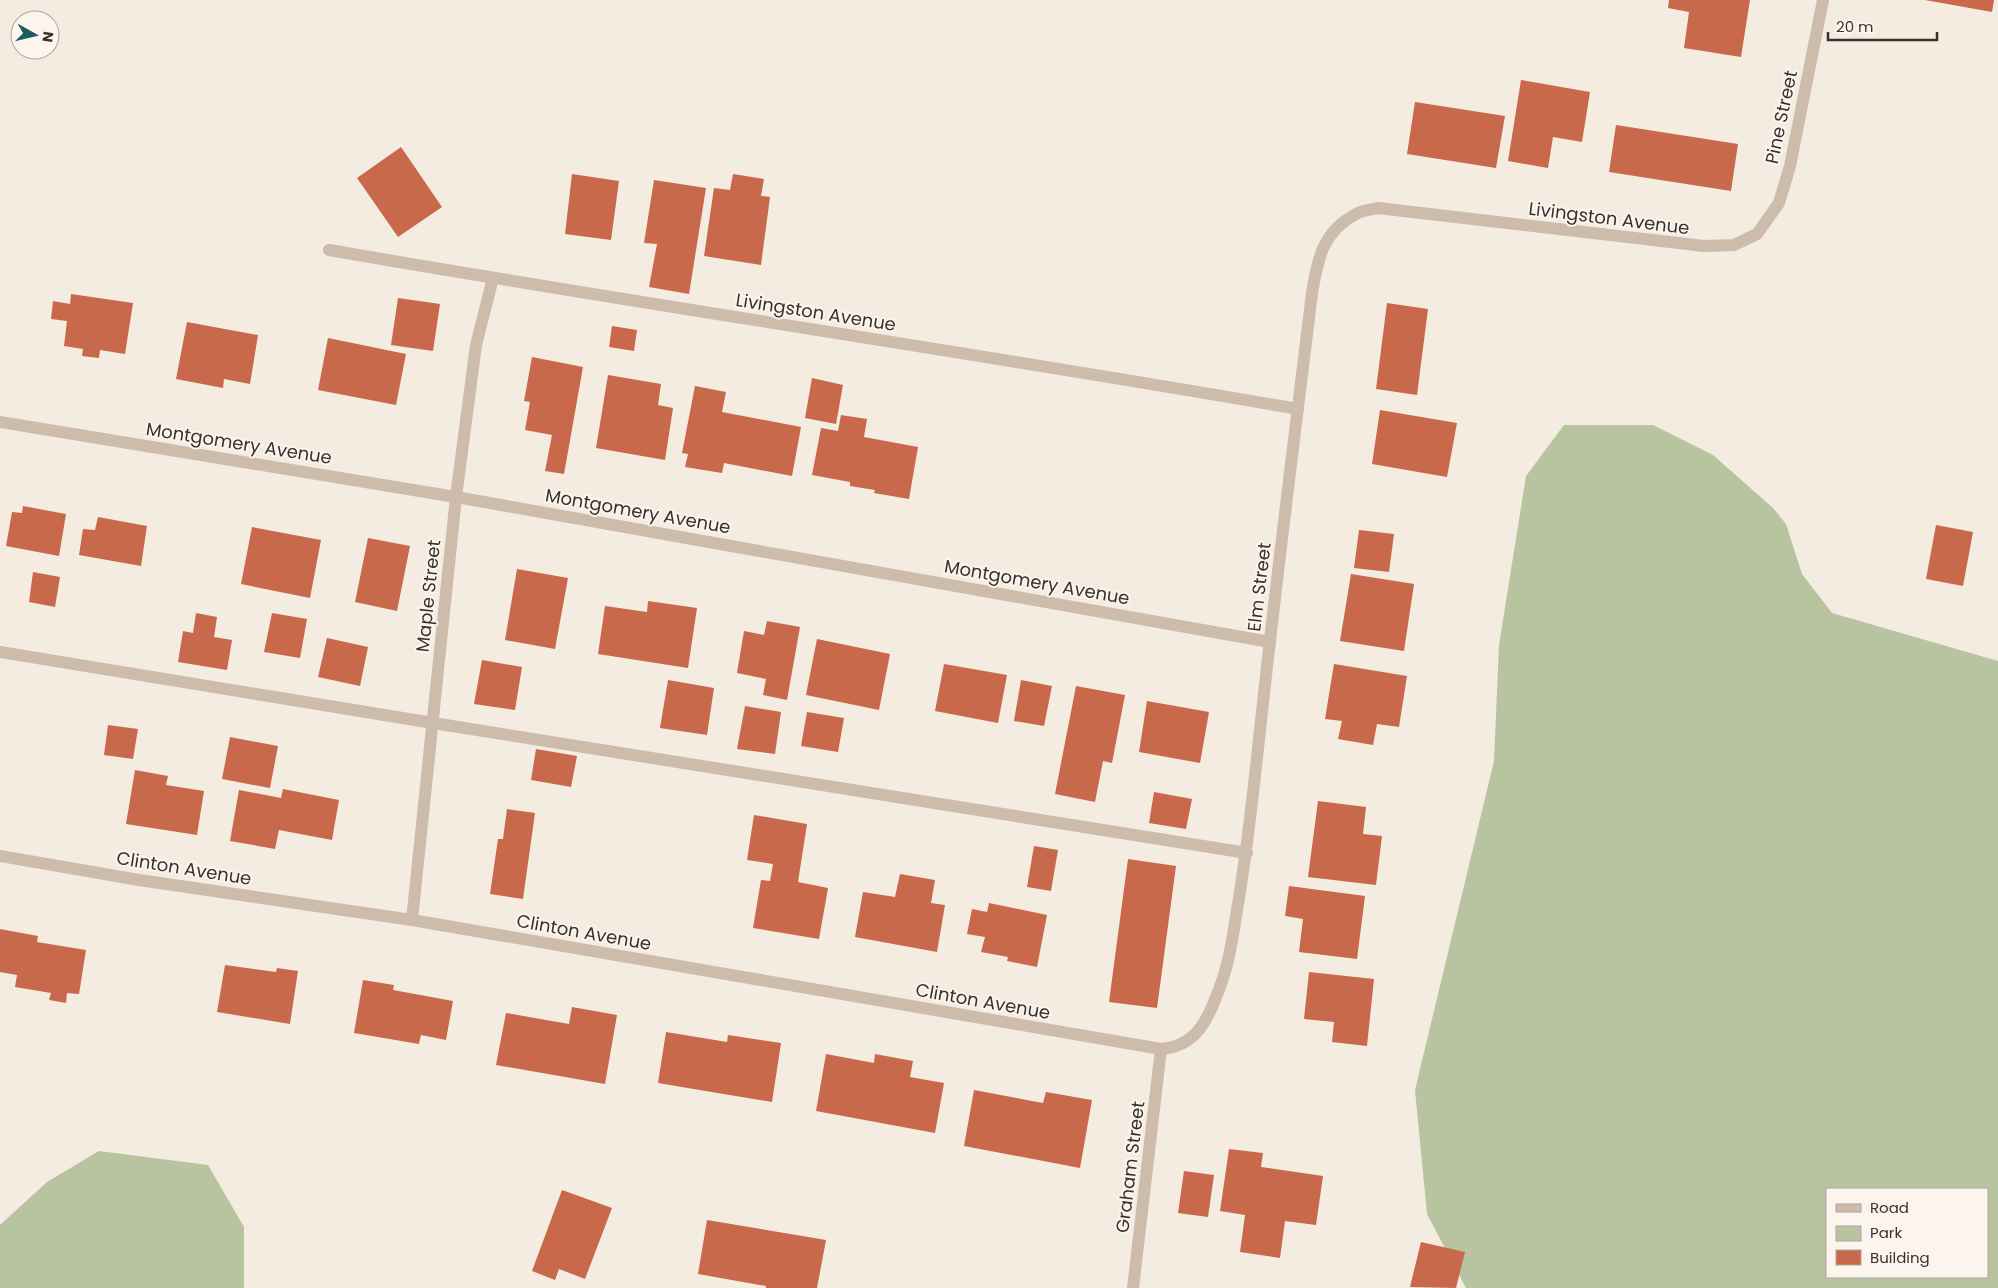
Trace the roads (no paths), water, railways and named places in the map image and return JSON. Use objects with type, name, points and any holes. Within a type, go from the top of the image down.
[{"type":"street","name":"Pine Street","points":[[1757,234],[1779,203],[1790,166],[1823,0]]},
{"type":"street","name":"Elm Street","points":[[1161,1050],[1184,1044],[1194,1036],[1208,1015],[1221,984],[1230,954],[1247,853],[1270,642],[1312,293],[1318,257],[1334,230],[1356,213],[1378,208],[1456,217]]},
{"type":"street","name":"Livingston Avenue","points":[[1456,217],[1704,246],[1734,245],[1757,234]]},
{"type":"street","name":"Livingston Avenue","points":[[329,250],[1298,409]]},
{"type":"street","name":"Maple Street","points":[[412,920],[456,497],[476,345],[494,278]]},
{"type":"street","name":"Montgomery Avenue","points":[[0,422],[456,497],[1270,642]]},
{"type":"street","points":[[0,652],[1247,853]]},
{"type":"street","name":"Clinton Avenue","points":[[0,856],[140,880],[412,920],[1161,1050]]},
{"type":"street","name":"Graham Street","points":[[1133,1288],[1161,1050]]}]
